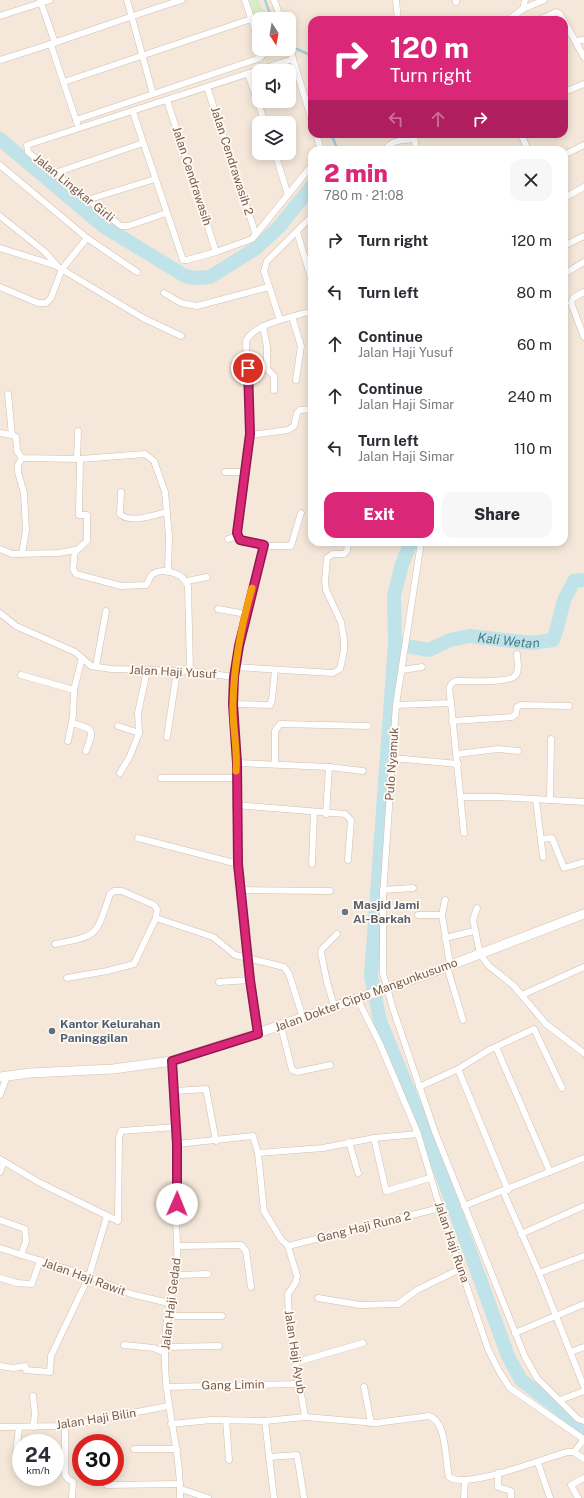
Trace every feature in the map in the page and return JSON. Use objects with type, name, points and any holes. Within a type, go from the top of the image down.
[{"type":"main road","name":"Jalan Dokter Cipto Mangunkusumo","points":[[3,1077],[103,1070],[172,1061],[258,1034],[383,990],[584,914]]},
{"type":"street","points":[[0,16],[50,0]]},
{"type":"street","points":[[127,0],[153,94]]},
{"type":"street","points":[[0,60],[53,44],[131,16],[182,0]]},
{"type":"street","points":[[245,0],[252,24]]},
{"type":"street","points":[[274,0],[279,12]]},
{"type":"street","points":[[396,0],[398,16]]},
{"type":"street","points":[[521,10],[525,0]]},
{"type":"street","points":[[513,16],[521,10],[544,0]]},
{"type":"street","points":[[40,2],[79,128],[133,112],[293,59]]},
{"type":"street","points":[[548,16],[556,12],[561,16]]},
{"type":"street","points":[[64,82],[250,19]]},
{"type":"street","points":[[568,29],[584,58]]},
{"type":"street","points":[[575,42],[584,40]]},
{"type":"street","points":[[76,120],[260,58],[262,56]]},
{"type":"street","points":[[292,56],[308,108]]},
{"type":"street","points":[[248,74],[263,116]]},
{"type":"street","points":[[568,90],[584,84]]},
{"type":"street","name":"Jalan Cendrawasih 2","points":[[207,87],[256,235]]},
{"type":"street","name":"Jalan Cendrawasih","points":[[167,100],[216,252]]},
{"type":"street","points":[[133,112],[181,258],[187,260],[216,252],[249,240],[256,235],[308,170]]},
{"type":"street","name":"Jalan Lingkar Girli","points":[[79,128],[29,143],[27,146],[28,152],[87,200],[124,227],[166,213]]},
{"type":"street","points":[[388,146],[396,141],[407,138]]},
{"type":"street","points":[[55,173],[143,143]]},
{"type":"street","points":[[568,153],[584,145]]},
{"type":"street","points":[[276,160],[288,195]]},
{"type":"street","points":[[0,165],[87,238],[137,272]]},
{"type":"street","points":[[87,200],[154,179]]},
{"type":"street","points":[[568,196],[584,187]]},
{"type":"street","points":[[0,216],[45,252],[60,268]]},
{"type":"street","points":[[280,320],[264,271],[267,261],[308,220]]},
{"type":"street","points":[[297,232],[308,268]]},
{"type":"street","points":[[568,244],[584,236]]},
{"type":"street","points":[[0,287],[38,303],[46,303],[51,298],[60,268],[87,238]]},
{"type":"street","points":[[0,248],[60,268],[143,318],[181,336]]},
{"type":"street","points":[[568,272],[584,262]]},
{"type":"street","points":[[164,293],[181,303],[196,306],[269,288]]},
{"type":"street","points":[[584,292],[573,298],[571,303],[583,329],[584,337]]},
{"type":"street","points":[[301,513],[291,546],[264,545],[240,540],[238,536],[250,434],[250,392],[246,344],[249,334],[263,326],[308,312]]},
{"type":"street","points":[[292,317],[301,346],[296,380]]},
{"type":"street","points":[[263,326],[267,369],[274,376],[274,390]]},
{"type":"street","points":[[8,394],[12,435]]},
{"type":"street","points":[[250,434],[290,429],[294,426],[297,413],[304,409],[308,409]]},
{"type":"street","points":[[78,431],[79,515],[87,515],[86,541],[76,551],[72,569],[76,574],[121,586],[148,584],[154,574],[168,572],[179,575],[187,581],[207,577]]},
{"type":"street","points":[[0,433],[16,437],[17,451],[21,458]]},
{"type":"street","points":[[21,458],[78,459],[145,454],[151,456],[163,484],[169,536],[168,572]]},
{"type":"street","points":[[21,458],[18,465],[18,472],[24,493],[26,530],[22,554]]},
{"type":"street","points":[[225,472],[246,472]]},
{"type":"street","points":[[121,492],[120,514],[123,517],[131,519],[167,512]]},
{"type":"street","points":[[228,539],[238,536]]},
{"type":"street","points":[[234,677],[246,614],[264,545]]},
{"type":"street","points":[[235,668],[333,673],[342,666],[344,645],[342,628],[326,590],[325,581],[327,558],[333,554],[344,554],[347,551],[348,546]]},
{"type":"street","name":"Pulo Nyamuk","points":[[420,546],[396,705],[383,890],[383,990],[464,1206],[532,1372],[579,1420],[584,1421]]},
{"type":"street","points":[[0,549],[12,554],[59,553],[72,549],[76,551]]},
{"type":"street","points":[[187,581],[190,672]]},
{"type":"street","points":[[218,609],[246,614]]},
{"type":"street","points":[[96,666],[106,611]]},
{"type":"street","name":"Jalan Haji Yusuf","points":[[0,613],[16,626],[70,649],[86,663],[96,666],[111,669],[177,671],[234,677],[233,704],[237,763],[234,778],[238,864],[247,958],[258,1034]]},
{"type":"street","points":[[464,833],[449,687],[452,682],[502,680],[514,677],[517,671],[517,654]]},
{"type":"street","points":[[68,741],[72,723],[74,690],[82,658]]},
{"type":"street","points":[[402,669],[422,667]]},
{"type":"street","points":[[233,704],[270,705],[275,670]]},
{"type":"street","points":[[120,773],[132,751],[139,733],[138,713],[147,671]]},
{"type":"street","points":[[167,737],[177,671]]},
{"type":"street","points":[[21,675],[74,690]]},
{"type":"street","points":[[396,705],[450,703]]},
{"type":"street","points":[[452,721],[512,717],[516,714],[517,707],[521,705],[569,706]]},
{"type":"street","points":[[72,723],[89,727],[92,730],[93,734],[86,751]]},
{"type":"street","points":[[275,764],[275,731],[280,724],[368,726]]},
{"type":"street","points":[[118,726],[139,733]]},
{"type":"street","points":[[550,800],[551,739]]},
{"type":"street","points":[[457,754],[498,748],[518,751]]},
{"type":"street","points":[[393,758],[458,764]]},
{"type":"street","points":[[237,763],[329,767],[363,771]]},
{"type":"street","points":[[326,814],[329,767]]},
{"type":"street","points":[[161,778],[234,778]]},
{"type":"street","points":[[461,797],[498,797],[584,802]]},
{"type":"street","points":[[536,800],[542,839],[543,857]]},
{"type":"street","points":[[236,805],[326,814],[345,814],[350,818],[348,860]]},
{"type":"street","points":[[312,864],[314,812]]},
{"type":"street","points":[[138,838],[238,864]]},
{"type":"street","points":[[542,839],[552,838],[564,868],[584,862]]},
{"type":"street","points":[[383,890],[414,888]]},
{"type":"street","points":[[240,890],[330,891]]},
{"type":"street","points":[[55,944],[85,938],[94,933],[99,925],[110,894],[114,891],[122,891],[154,905],[157,910],[156,918],[134,964],[108,971],[67,978]]},
{"type":"street","points":[[445,900],[442,915],[449,966],[463,1020]]},
{"type":"street","points":[[477,908],[472,920],[480,954],[489,966],[502,974],[522,995],[546,1024],[584,1053]]},
{"type":"street","points":[[418,915],[442,915]]},
{"type":"street","points":[[156,918],[214,937],[235,955],[280,966],[286,969],[303,1018]]},
{"type":"street","points":[[445,938],[474,931]]},
{"type":"street","points":[[334,1006],[321,953],[322,948],[337,934]]},
{"type":"street","points":[[522,995],[584,968]]},
{"type":"street","points":[[219,982],[250,980]]},
{"type":"street","name":"Jalan Haji Runa","points":[[358,998],[418,1134],[430,1178],[462,1268],[488,1349],[510,1388],[582,1438],[582,1442],[574,1452]]},
{"type":"street","points":[[281,1026],[291,1067],[294,1071],[297,1072],[330,1065]]},
{"type":"street","points":[[419,1087],[458,1069],[496,1047],[535,1030],[562,1088]]},
{"type":"street","points":[[496,1047],[550,1172]]},
{"type":"street","name":"Jalan Haji Gedad","points":[[172,1061],[177,1144],[176,1222],[178,1246],[177,1275],[170,1302],[165,1350],[166,1387],[181,1487],[180,1498]]},
{"type":"street","points":[[458,1069],[522,1234],[584,1387]]},
{"type":"street","points":[[0,1095],[3,1077]]},
{"type":"street","points":[[175,1091],[206,1088],[216,1141]]},
{"type":"street","points":[[0,1172],[2,1161],[40,1183],[118,1221],[119,1138],[121,1131],[176,1127]]},
{"type":"street","points":[[258,1153],[323,1148],[374,1138],[418,1134]]},
{"type":"street","name":"Jalan Haji Ayub","points":[[177,1144],[252,1136],[258,1153],[264,1211],[281,1239],[288,1246],[298,1279],[288,1296],[288,1322],[297,1362],[305,1418]]},
{"type":"street","points":[[374,1138],[386,1192],[430,1178]]},
{"type":"street","points":[[349,1142],[358,1173]]},
{"type":"street","points":[[464,1206],[584,1158]]},
{"type":"street","points":[[522,1234],[584,1206]]},
{"type":"street","name":"Gang Haji Runa 2","points":[[288,1246],[440,1208]]},
{"type":"street","points":[[0,1366],[13,1368],[25,1366],[26,1370],[50,1372],[51,1356],[89,1276],[107,1216]]},
{"type":"street","points":[[0,1220],[25,1229],[26,1241],[21,1255]]},
{"type":"street","points":[[178,1246],[242,1245],[247,1256],[251,1288]]},
{"type":"street","name":"Jalan Haji Rawit","points":[[0,1248],[89,1276],[131,1294],[170,1302]]},
{"type":"street","points":[[539,1274],[584,1256]]},
{"type":"street","points":[[0,1278],[17,1283],[32,1284],[40,1260]]},
{"type":"street","points":[[318,1298],[360,1305],[398,1304],[417,1290],[462,1268]]},
{"type":"street","points":[[177,1275],[208,1274]]},
{"type":"street","points":[[515,1333],[584,1304]]},
{"type":"street","points":[[168,1316],[222,1316]]},
{"type":"street","points":[[297,1362],[362,1343]]},
{"type":"street","points":[[124,1345],[165,1350],[219,1346]]},
{"type":"street","points":[[571,1352],[584,1347]]},
{"type":"street","name":"Gang Limin","points":[[166,1387],[300,1384]]},
{"type":"street","points":[[364,1387],[371,1424]]},
{"type":"street","points":[[560,1400],[584,1391]]},
{"type":"street","points":[[33,1396],[35,1414],[33,1427]]},
{"type":"street","name":"Jalan Haji Bilin","points":[[0,1427],[65,1426],[168,1406]]},
{"type":"street","points":[[171,1424],[226,1420],[265,1421],[305,1418],[371,1424],[424,1416],[434,1417],[440,1426],[449,1477],[454,1480],[465,1480],[498,1473],[538,1463],[564,1453],[574,1452],[584,1459]]},
{"type":"street","points":[[226,1420],[229,1460]]},
{"type":"street","points":[[265,1421],[274,1498]]},
{"type":"street","points":[[65,1426],[66,1475],[68,1479],[73,1482],[72,1498]]},
{"type":"street","points":[[18,1434],[19,1427]]},
{"type":"street","points":[[134,1450],[176,1449]]},
{"type":"street","points":[[270,1457],[297,1455],[304,1498]]},
{"type":"street","points":[[538,1463],[550,1498]]},
{"type":"street","points":[[498,1473],[498,1487],[511,1490],[511,1498]]},
{"type":"street","points":[[578,1498],[571,1485],[584,1478]]},
{"type":"street","points":[[464,1498],[465,1480]]},
{"type":"street","points":[[124,1485],[181,1487],[208,1498]]},
{"type":"shaded area","points":[[0,0],[584,0],[584,1498],[0,1498]]},
{"type":"green space","points":[[249,0],[259,0],[263,12],[253,12]]},
{"type":"waterway","points":[[265,0],[269,12]]},
{"type":"waterway","points":[[296,49],[308,54]]},
{"type":"waterway","points":[[333,138],[336,146]]},
{"type":"waterway","points":[[0,139],[103,226],[185,276],[196,278],[210,277],[255,249],[279,227],[308,191]]},
{"type":"waterway","points":[[409,546],[402,564],[394,596],[395,644],[371,976],[380,1021],[434,1153],[508,1356],[521,1380],[571,1418],[584,1431]]},
{"type":"waterway","name":"Kali Wetan","points":[[395,644],[429,650],[450,640],[470,636],[531,643],[553,640],[564,600],[574,581],[584,580]]},
{"type":"slow traffic","points":[[236,771],[237,763],[233,730],[234,677],[246,608],[252,588]]},
{"type":"place","name":"Masjid Jami Al-Barkah","points":[[345,912]]},
{"type":"place","name":"Kantor Kelurahan Paninggilan","points":[[52,1031]]},
{"type":"route","points":[[177,1204],[177,1144],[172,1061],[258,1034],[250,980],[240,890],[236,805],[237,763],[233,730],[234,677],[239,646],[246,608],[260,564],[264,545],[240,540],[238,539],[237,533],[250,434],[251,414],[248,368]]}]
